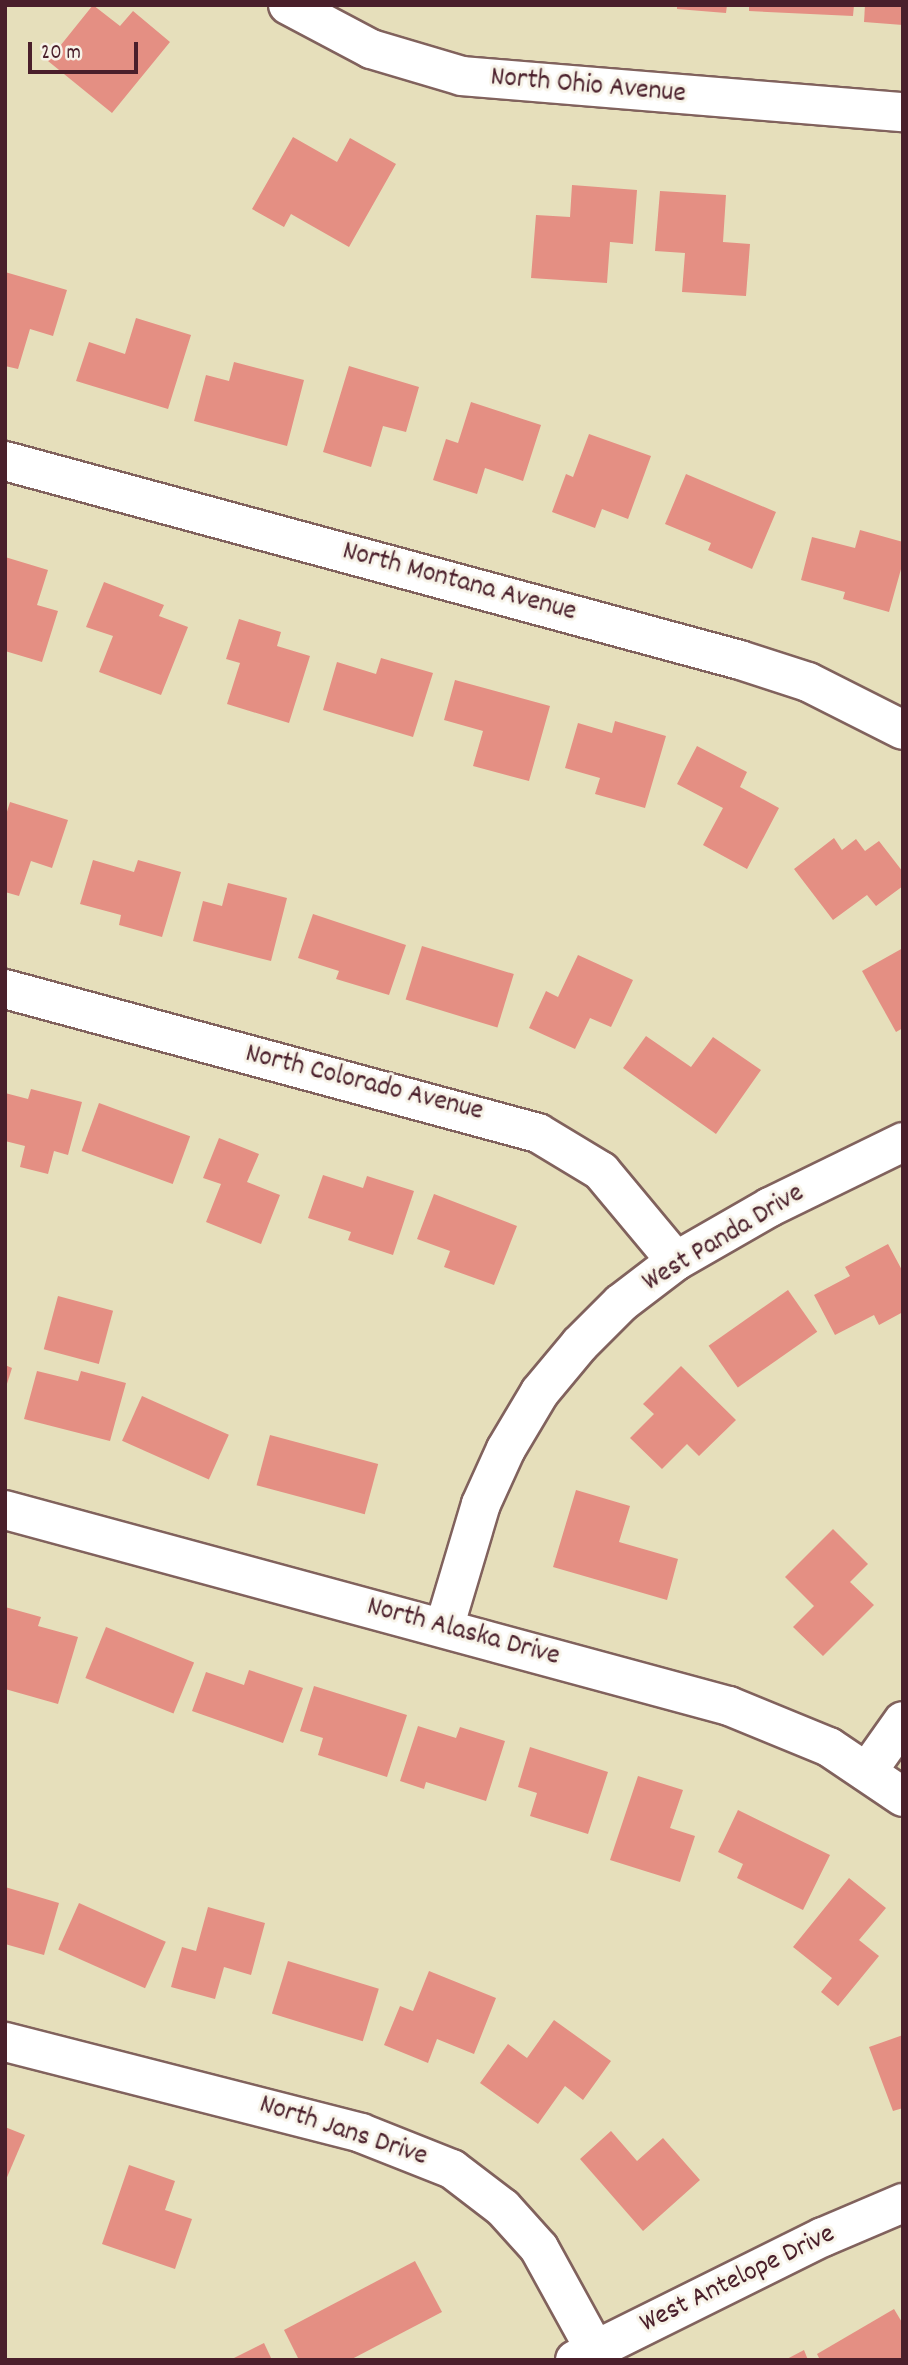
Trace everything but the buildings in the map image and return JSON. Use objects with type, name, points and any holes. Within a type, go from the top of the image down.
[{"type":"street","name":"North Ohio Avenue","points":[[288,5],[371,49],[462,76],[903,112]]},
{"type":"street","name":"North Montana Avenue","points":[[5,461],[740,660],[808,682],[903,730]]},
{"type":"street","name":"North Colorado Avenue","points":[[5,989],[538,1133],[601,1171],[676,1261]]},
{"type":"street","name":"West Panda Drive","points":[[444,1628],[481,1504],[506,1449],[540,1392],[621,1303],[676,1261],[770,1207],[903,1142]]},
{"type":"street","name":"North Alaska Drive","points":[[5,1510],[729,1706],[796,1730],[903,1797]]},
{"type":"street","points":[[867,1772],[903,1721]]},
{"type":"street","name":"North Jans Drive","points":[[5,2042],[361,2133],[444,2165],[503,2208],[539,2248],[585,2355]]},
{"type":"street","name":"West Antelope Drive","points":[[585,2355],[823,2237],[903,2203]]}]
